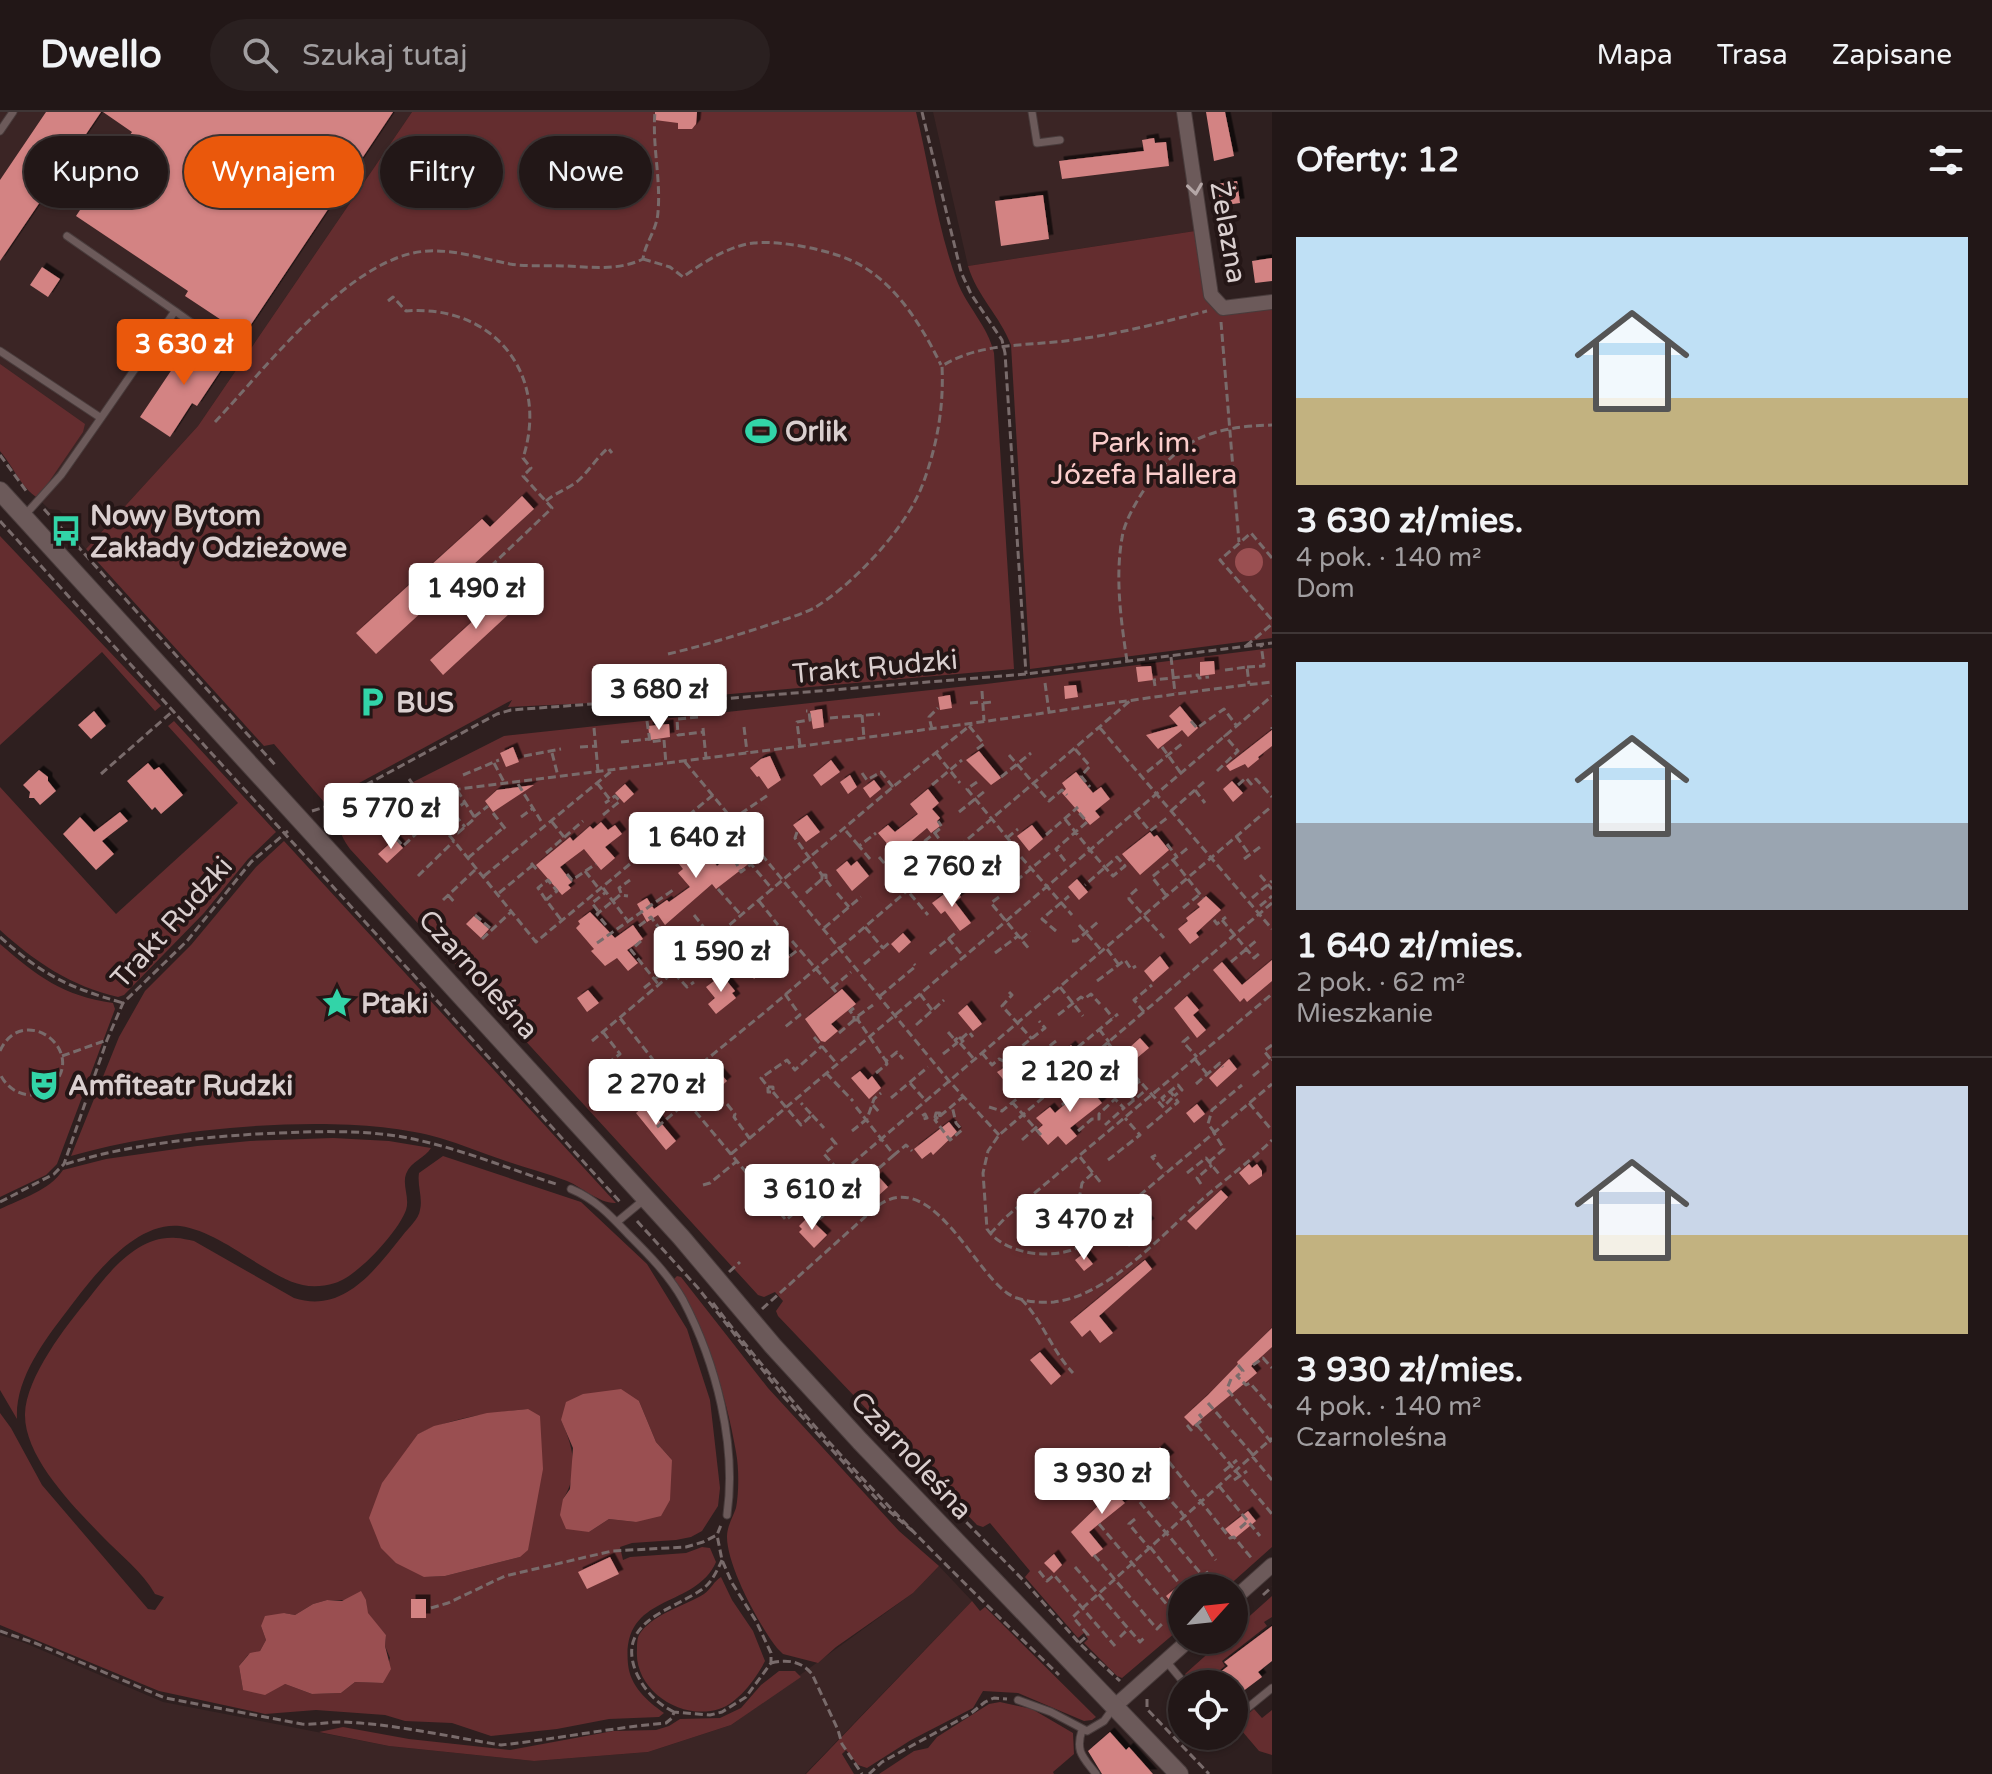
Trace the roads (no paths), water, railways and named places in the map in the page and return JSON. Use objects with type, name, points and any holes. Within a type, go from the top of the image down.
[{"type":"street","name":"Żelazna","points":[[1184,112],[1211,295],[1223,308],[1272,302]]},
{"type":"street","name":"Czarnoleśna","points":[[0,491],[636,1206],[750,1319],[949,1535],[1179,1774]]},
{"type":"street","points":[[1248,1586],[1272,1565]]},
{"type":"street","points":[[1115,1706],[1145,1679],[1170,1667],[1179,1654]]},
{"type":"lane","points":[[0,131],[13,112]]},
{"type":"lane","points":[[1032,112],[1037,143],[1060,140]]},
{"type":"lane","points":[[67,236],[217,341]]},
{"type":"lane","points":[[24,517],[61,475],[175,311]]},
{"type":"lane","points":[[0,351],[101,418]]},
{"type":"lane","points":[[571,1189],[589,1197],[617,1222],[660,1266],[682,1299],[713,1379],[727,1447],[730,1494],[727,1515]]},
{"type":"lane","points":[[617,1222],[636,1206]]},
{"type":"lane","points":[[1170,1667],[1173,1670]]},
{"type":"lane","points":[[1248,1708],[1272,1688]]},
{"type":"lane","points":[[1018,1700],[1051,1712],[1087,1731],[1097,1727],[1115,1706]]},
{"type":"lane","points":[[1082,1730],[1078,1743],[1080,1753],[1096,1774]]},
{"type":"place","name":"Orlik","points":[[761,431]]},
{"type":"place","name":"Nowy Bytom Zakłady Odzieżowe","points":[[66,531]]},
{"type":"place","name":"BUS","points":[[372,702]]},
{"type":"place","name":"Ptaki","points":[[337,1003]]},
{"type":"place","name":"Amfiteatr Rudzki","points":[[44,1085]]},
{"type":"park label","name":"Park im. Józefa Hallera","points":[[1144,458]]}]
